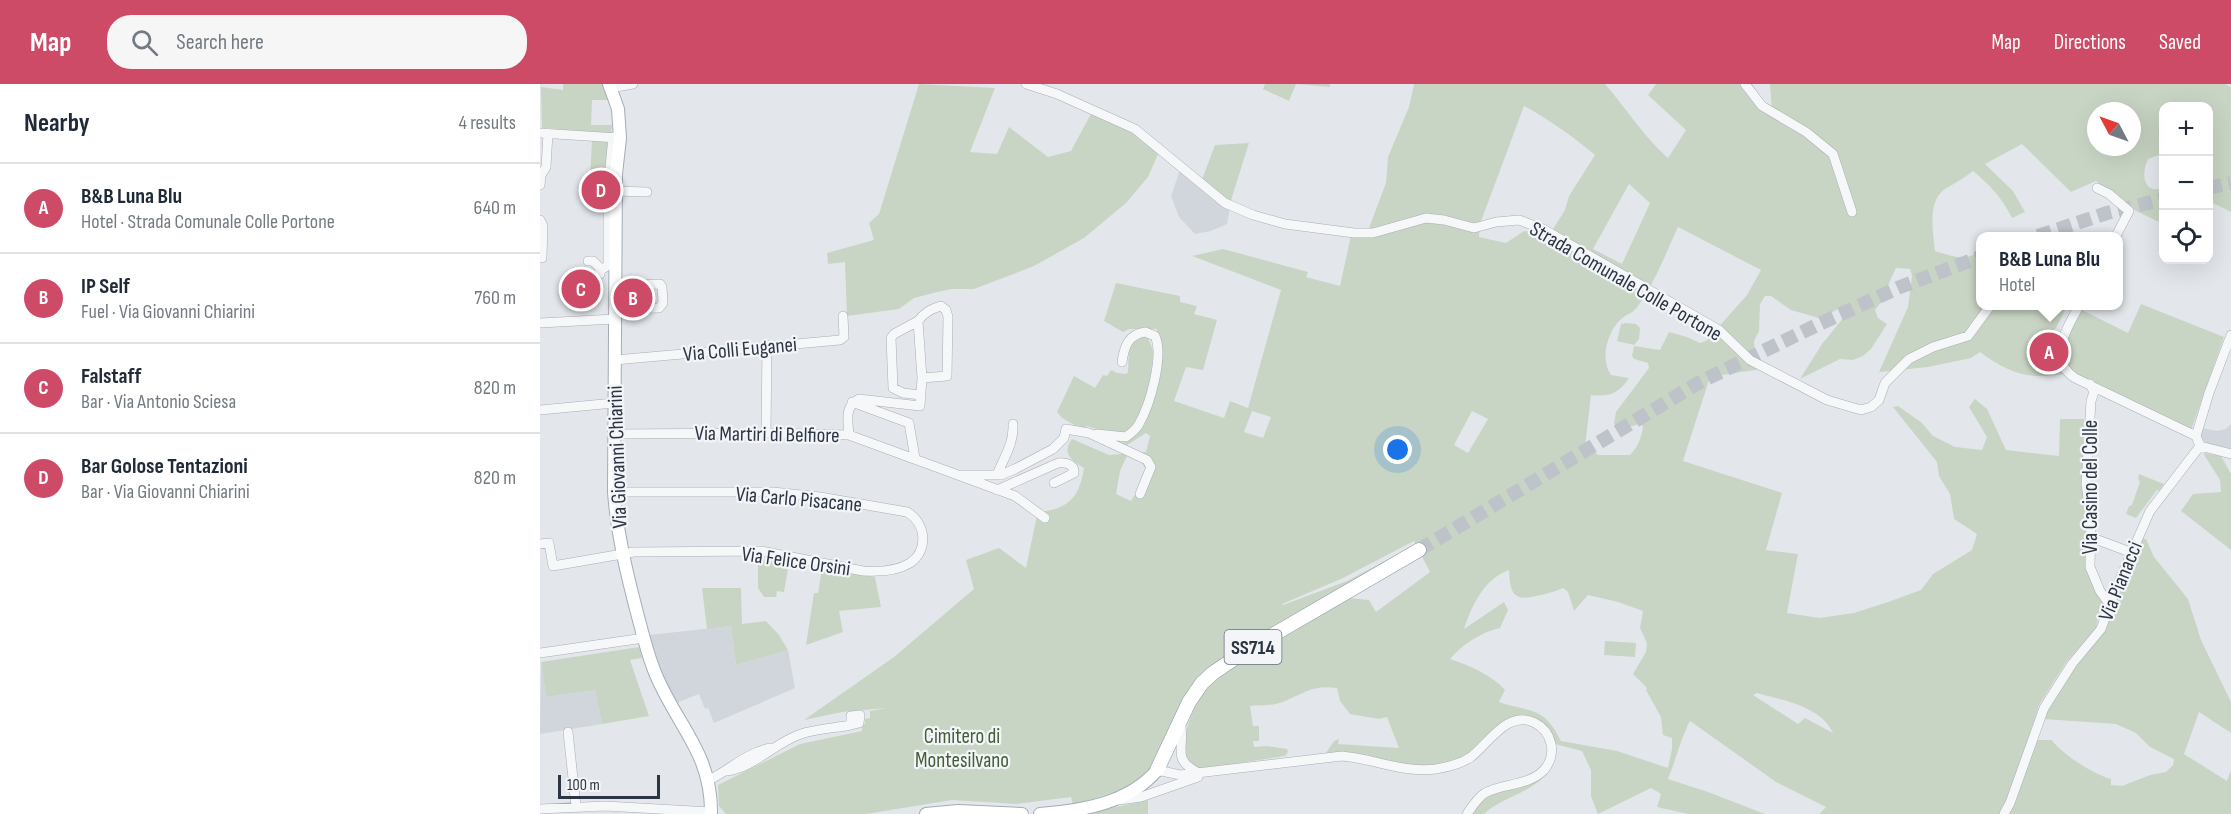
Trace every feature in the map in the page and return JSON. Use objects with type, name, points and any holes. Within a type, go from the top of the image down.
[{"type":"highway","name":"SS714","points":[[1157,770],[1198,688],[1219,668],[1419,549]]},
{"type":"main road","name":"Via Giovanni Chiarini","points":[[610,86],[618,109],[614,403],[614,492],[617,525],[622,555],[657,678],[668,702],[697,749],[709,780],[711,813]]},
{"type":"main road","points":[[1040,814],[1072,810],[1111,801],[1139,788],[1157,770]]},
{"type":"main road","points":[[926,814],[967,811],[1022,814]]},
{"type":"street","points":[[610,86],[633,84]]},
{"type":"street","name":"Strada Comunale Colle Portone","points":[[1026,84],[1057,94],[1135,129],[1225,203],[1285,224],[1354,233],[1373,233],[1426,218],[1474,228],[1496,222],[1519,220],[1543,229],[1719,330],[1750,360],[1843,406],[1861,410],[1871,407],[1879,400],[1885,383],[1909,359],[1933,347],[1968,336],[1987,310]]},
{"type":"street","points":[[1746,84],[1762,106],[1806,132],[1833,154],[1852,212]]},
{"type":"street","points":[[540,185],[541,175],[546,166],[544,133],[616,138],[608,187],[608,264],[598,273],[598,265],[593,261],[588,261]]},
{"type":"street","points":[[2097,188],[2109,194],[2129,212],[2119,232]]},
{"type":"street","points":[[616,191],[647,192]]},
{"type":"street","points":[[540,220],[543,225],[542,258]]},
{"type":"street","points":[[540,322],[661,307],[663,303],[660,284],[615,286]]},
{"type":"street","points":[[639,286],[640,308]]},
{"type":"street","points":[[921,395],[903,393],[892,388],[891,338],[918,321],[923,314],[941,306],[946,310],[948,317],[947,376],[922,378]]},
{"type":"street","points":[[2077,310],[2063,336],[2060,358],[2069,374],[2196,436]]},
{"type":"street","name":"Via Colli Euganei","points":[[615,360],[840,340],[843,337],[843,316]]},
{"type":"street","points":[[849,435],[847,412],[852,402],[859,399],[920,406],[922,378],[918,321]]},
{"type":"street","points":[[959,475],[997,475],[1016,469],[1053,449],[1064,438],[1066,429],[1126,437],[1139,424],[1147,407],[1158,356],[1155,336],[1144,332],[1131,338],[1124,350],[1122,362]]},
{"type":"street","points":[[2231,334],[2196,436],[2200,446],[2231,454]]},
{"type":"street","points":[[766,433],[767,345]]},
{"type":"street","name":"Via Casino del Colle","points":[[2090,384],[2086,392],[2091,401],[2086,484],[2091,518],[2090,567],[2100,591],[2110,605]]},
{"type":"street","points":[[852,402],[909,423],[915,458]]},
{"type":"street","points":[[540,410],[614,403]]},
{"type":"street","points":[[997,475],[1009,452],[1013,424]]},
{"type":"street","points":[[1089,433],[1147,460],[1151,467],[1140,494]]},
{"type":"street","name":"Via Martiri di Belfiore","points":[[614,434],[849,435],[1015,496],[1045,518]]},
{"type":"street","name":"Via Pianacci","points":[[2004,814],[2044,708],[2072,664],[2101,629],[2130,552],[2150,510],[2200,446]]},
{"type":"street","points":[[997,490],[1058,463],[1067,463],[1071,466],[1074,473],[1054,483]]},
{"type":"street","name":"Via Carlo Pisacane","points":[[614,492],[772,492],[841,500],[907,512],[920,525],[923,532],[922,545]]},
{"type":"street","points":[[2090,537],[2130,552]]},
{"type":"street","name":"Via Felice Orsini","points":[[540,544],[549,543],[553,566],[634,552],[761,551],[874,572],[908,564],[915,558],[922,545]]},
{"type":"street","points":[[540,653],[644,638]]},
{"type":"street","points":[[1157,770],[1168,781],[1252,765],[1342,756],[1364,758],[1409,770],[1436,769],[1455,765],[1470,757],[1509,723],[1531,721],[1544,729],[1551,742],[1552,752],[1550,761],[1541,772],[1522,782],[1479,797],[1467,814]]},
{"type":"street","points":[[1180,722],[1182,757],[1196,776]]},
{"type":"street","points":[[709,780],[727,771],[739,770],[764,756],[773,748],[801,734],[851,725]]},
{"type":"street","points":[[568,732],[576,806]]},
{"type":"street","points":[[1111,801],[1141,797],[1196,776]]},
{"type":"street","points":[[540,809],[605,806],[711,813]]},
{"type":"shaded area","points":[[1180,170],[1230,207],[1227,224],[1211,231],[1195,234],[1179,217],[1171,196]]},
{"type":"shaded area","points":[[2231,424],[2231,451],[2209,445],[2200,438],[2201,428],[2217,431],[2226,429]]},
{"type":"shaded area","points":[[731,626],[736,665],[788,650],[795,688],[714,723],[699,694],[676,703],[666,685],[649,635]]},
{"type":"shaded area","points":[[541,662],[546,697],[595,690],[602,724],[540,734]]},
{"type":"green space","points":[[563,84],[604,84],[611,100],[592,100],[591,125],[612,125],[611,133],[542,128],[541,87],[563,90]]},
{"type":"green space","points":[[919,84],[995,88],[970,152],[997,154],[1009,127],[1048,157],[1071,151],[1092,112],[1133,131],[1159,152],[1148,177],[1126,203],[1084,238],[1034,266],[974,289],[937,292],[914,298],[899,309],[847,316],[845,262],[828,264],[827,253],[874,240],[869,223],[879,214]]},
{"type":"green space","points":[[1265,84],[1296,84],[1289,101],[1263,89]]},
{"type":"green space","points":[[1296,84],[1330,84],[1330,87]]},
{"type":"green space","name":"Cimitero di Montesilvano","points":[[1414,84],[1605,84],[1643,132],[1668,158],[1686,130],[1648,95],[1656,84],[1752,84],[1772,112],[1770,84],[2225,84],[2231,87],[2231,212],[2213,203],[2213,102],[2159,102],[2159,156],[2148,159],[2144,176],[2148,186],[2159,189],[2159,222],[2128,207],[2096,181],[2071,192],[2022,144],[1985,164],[2013,191],[2025,212],[2012,218],[1995,192],[1973,171],[1939,194],[1932,217],[1935,251],[1964,257],[1976,253],[1976,310],[2065,310],[2056,328],[2046,336],[2058,341],[2057,363],[2063,374],[2039,376],[2019,373],[2000,365],[1980,352],[1971,358],[1928,367],[1879,372],[1908,307],[1912,276],[1910,269],[1896,268],[1885,297],[1875,310],[1878,318],[1887,324],[1871,349],[1863,356],[1853,360],[1840,359],[1800,379],[1822,344],[1845,316],[1842,306],[1822,319],[1791,310],[1771,296],[1765,296],[1760,304],[1759,331],[1754,341],[1755,357],[1761,369],[1710,377],[1683,461],[1782,493],[1766,550],[1798,554],[1787,613],[1819,618],[1854,613],[1921,590],[1933,574],[1972,550],[1977,534],[1954,519],[1950,494],[1939,476],[1937,462],[1893,407],[1898,406],[1922,423],[1933,436],[1955,447],[1982,450],[1987,437],[1969,407],[1975,399],[1987,409],[2006,450],[2059,456],[2060,419],[2084,419],[2082,484],[2086,517],[2085,566],[2096,593],[2102,601],[2096,628],[2067,661],[2039,705],[2008,804],[2002,814],[1819,814],[1826,807],[1776,782],[1690,721],[1668,779],[1765,814],[1688,814],[1657,807],[1661,794],[1651,788],[1598,814],[1591,796],[1591,770],[1582,751],[1555,744],[1551,762],[1542,779],[1484,814],[1469,814],[1480,799],[1542,773],[1554,744],[1524,717],[1470,753],[1439,765],[1407,766],[1324,756],[1334,741],[1339,739],[1338,744],[1399,748],[1387,717],[1379,719],[1350,714],[1340,701],[1337,688],[1328,687],[1309,690],[1271,705],[1250,706],[1253,726],[1259,726],[1259,741],[1253,741],[1254,747],[1287,749],[1285,756],[1201,769],[1188,763],[1183,743],[1189,721],[1198,699],[1211,684],[1255,653],[1349,598],[1369,600],[1376,612],[1430,572],[1414,541],[1341,579],[1282,604],[1347,581],[1413,546],[1185,697],[1151,768],[1138,781],[1117,791],[1073,805],[1071,797],[1016,804],[952,800],[866,814],[726,814],[719,806],[718,785],[800,744],[862,731],[865,719],[870,718],[870,711],[886,708],[842,712],[804,720],[894,657],[974,589],[966,560],[999,548],[1026,568],[1037,515],[1066,504],[1080,486],[1084,468],[1069,456],[1068,448],[1072,439],[1109,455],[1146,452],[1150,436],[1146,433],[1124,447],[1118,443],[1126,442],[1134,436],[1144,421],[1152,380],[1157,329],[1129,329],[1123,332],[1104,321],[1116,283],[1180,296],[1180,302],[1197,306],[1194,314],[1217,320],[1203,370],[1186,367],[1174,401],[1224,418],[1230,401],[1248,408],[1281,290],[1192,256],[1223,249],[1308,272],[1306,277],[1340,286],[1352,231],[1369,228],[1386,183],[1388,157],[1409,107]],"holes":[[[1524,106],[1561,129],[1595,155],[1569,196],[1565,210],[1546,240],[1533,232],[1524,231],[1506,243],[1479,237],[1480,224]],[[1629,184],[1650,203],[1622,264],[1593,249]],[[1678,227],[1761,270],[1747,295],[1706,341],[1700,343],[1669,332],[1660,350],[1634,346],[1632,356],[1634,359],[1648,363],[1649,368],[1616,412],[1614,424],[1626,427],[1642,425],[1637,446],[1630,455],[1599,455],[1585,447],[1591,395],[1613,393],[1621,388],[1629,378],[1611,375],[1606,361],[1606,346],[1615,325],[1634,310],[1644,297]],[[1252,411],[1271,417],[1263,438],[1244,432]],[[1472,411],[1488,419],[1468,453],[1454,445]],[[1127,456],[1140,461],[1146,469],[1131,501],[1116,494],[1120,471]],[[1509,570],[1510,584],[1517,596],[1528,597],[1563,588],[1568,592],[1574,611],[1588,595],[1643,611],[1640,628],[1647,643],[1646,652],[1633,674],[1647,688],[1661,717],[1663,735],[1672,738],[1668,768],[1617,751],[1561,741],[1543,716],[1499,702],[1505,690],[1494,680],[1472,667],[1450,659],[1472,640],[1500,628],[1508,610],[1504,602],[1464,629],[1480,594],[1500,574]],[[1757,693],[1778,698],[1810,710],[1820,716],[1833,733],[1805,718],[1798,724],[1753,695]]]},
{"type":"green space","points":[[592,140],[609,141],[608,179],[590,178]]},
{"type":"green space","points":[[1249,143],[1231,202],[1201,182],[1215,145]]},
{"type":"green space","points":[[2141,304],[2224,337],[2191,430],[2075,375],[2068,368],[2065,360],[2065,343],[2080,310],[2128,333]]},
{"type":"green space","points":[[1621,324],[1636,324],[1640,328],[1639,339],[1634,345],[1617,341]]},
{"type":"green space","points":[[1142,337],[1148,338],[1153,350],[1153,359],[1146,395],[1133,426],[1123,433],[1107,432],[1087,426],[1083,430],[1062,418],[1057,412],[1074,376],[1095,388],[1103,375],[1107,376],[1111,370],[1126,374],[1129,344]]},
{"type":"green space","points":[[2203,453],[2221,456],[2231,474],[2231,550],[2181,511],[2193,494],[2221,492],[2220,480]]},
{"type":"green space","points":[[2139,474],[2164,484],[2136,518],[2126,514],[2129,506],[2132,505],[2140,482]]},
{"type":"green space","points":[[2139,538],[2146,539],[2154,557],[2188,599],[2201,640],[2231,702],[2231,733],[2199,712],[2184,754],[2227,781],[2231,770],[2231,814],[2007,814],[2037,740],[2052,740],[2078,763],[2111,779],[2111,785],[2122,786],[2150,775],[2166,772],[2173,765],[2174,759],[2150,747],[2136,733],[2116,724],[2043,719],[2047,707],[2074,665],[2098,637]]},
{"type":"green space","points":[[758,559],[789,563],[784,592],[777,591],[776,597],[764,597],[758,588]]},
{"type":"green space","points":[[822,569],[875,577],[881,607],[839,611],[843,632],[806,645],[814,593],[818,593]]},
{"type":"green space","points":[[702,588],[741,588],[742,624],[766,621],[779,635],[788,650],[736,665],[731,626],[707,629]]},
{"type":"green space","points":[[1605,641],[1636,643],[1635,657],[1604,655]]},
{"type":"green space","points":[[639,647],[642,658],[630,660],[649,716],[602,724],[595,690],[546,697],[541,662]]},
{"type":"green space","points":[[1148,800],[1148,814],[1084,814]]},
{"type":"tunnel","points":[[2213,187],[2231,183]]},
{"type":"tunnel","points":[[2050,232],[2107,213],[2159,200]]},
{"type":"tunnel","points":[[1419,550],[1700,382],[1900,287],[1976,258]]},
{"type":"place","name":"Bar Golose Tentazioni","points":[[601,190]]},
{"type":"place","name":"Falstaff","points":[[581,289]]},
{"type":"place","name":"IP Self","points":[[633,298]]},
{"type":"place","name":"B&B Luna Blu","points":[[2049,352]]}]
